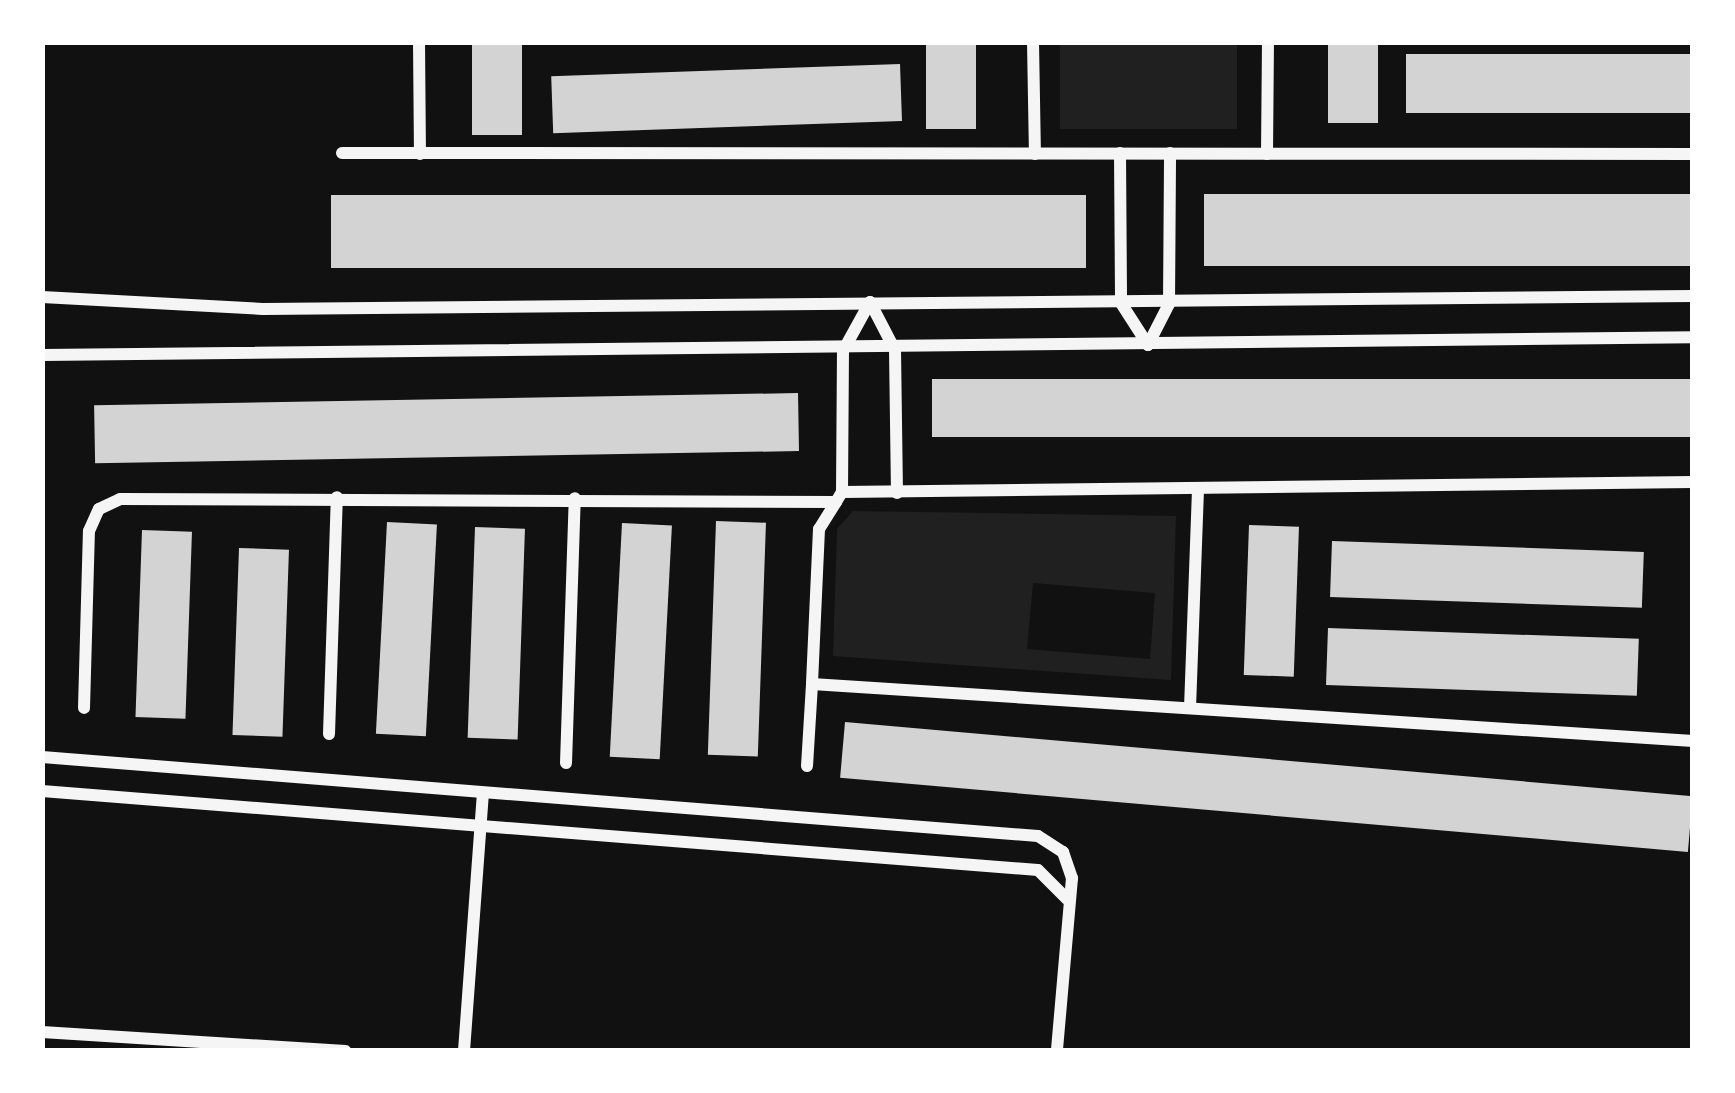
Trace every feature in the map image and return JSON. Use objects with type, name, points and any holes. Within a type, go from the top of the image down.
[{"type":"street","points":[[419,42],[420,154]]},
{"type":"street","points":[[1034,42],[1034,154]]},
{"type":"street","points":[[1267,154],[1268,42]]},
{"type":"street","points":[[1120,153],[1120,303],[1148,345]]},
{"type":"street","points":[[1148,345],[1169,304],[1170,153]]},
{"type":"street","points":[[342,154],[1693,154]]},
{"type":"street","points":[[42,297],[263,309],[1693,296]]},
{"type":"street","points":[[870,302],[895,350],[897,493]]},
{"type":"street","points":[[807,766],[819,529],[839,497],[843,351],[870,302]]},
{"type":"street","points":[[42,356],[843,351],[1693,337]]},
{"type":"street","points":[[84,708],[99,509],[120,499],[839,497],[1693,482]]},
{"type":"street","points":[[1190,708],[1198,491]]},
{"type":"street","points":[[329,734],[337,497]]},
{"type":"street","points":[[566,763],[575,498]]},
{"type":"street","points":[[812,683],[1693,741]]},
{"type":"street","points":[[42,757],[1038,836],[1069,865],[1070,906],[1057,1051]]},
{"type":"street","points":[[42,791],[1038,870],[1070,906]]},
{"type":"street","points":[[464,1051],[483,794]]},
{"type":"street","points":[[42,1033],[345,1051]]},
{"type":"shaded area","points":[[1060,42],[1237,42],[1237,129],[1060,129]]},
{"type":"shaded area","points":[[853,511],[1176,516],[1171,680],[833,656],[837,529]],"holes":[[[1033,583],[1155,593],[1150,659],[1027,649]]]},
{"type":"building","points":[[472,42],[522,42],[522,135],[472,135]]},
{"type":"building","points":[[926,42],[976,42],[976,129],[926,129]]},
{"type":"building","points":[[1328,42],[1378,42],[1378,123],[1328,123]]},
{"type":"building","points":[[1406,54],[1693,54],[1693,113],[1406,113]]},
{"type":"building","points":[[900,64],[902,121],[553,133],[551,76]]},
{"type":"building","points":[[1204,194],[1693,194],[1693,266],[1204,266]]},
{"type":"building","points":[[331,195],[1086,195],[1086,268],[331,268]]},
{"type":"building","points":[[932,379],[1693,379],[1693,437],[932,437]]},
{"type":"building","points":[[798,393],[799,451],[95,463],[94,405]]},
{"type":"building","points":[[716,521],[766,523],[758,757],[708,755]]},
{"type":"building","points":[[387,522],[437,525],[426,736],[376,734]]},
{"type":"building","points":[[622,523],[672,526],[660,759],[610,757]]},
{"type":"building","points":[[1249,525],[1299,527],[1294,677],[1244,675]]},
{"type":"building","points":[[475,527],[525,529],[518,740],[468,738]]},
{"type":"building","points":[[142,530],[192,532],[185,719],[135,717]]},
{"type":"building","points":[[1332,541],[1644,552],[1642,608],[1330,597]]},
{"type":"building","points":[[239,548],[289,550],[282,737],[232,735]]},
{"type":"building","points":[[1328,628],[1639,639],[1637,696],[1326,685]]},
{"type":"building","points":[[845,722],[1693,796],[1688,852],[840,778]]}]
